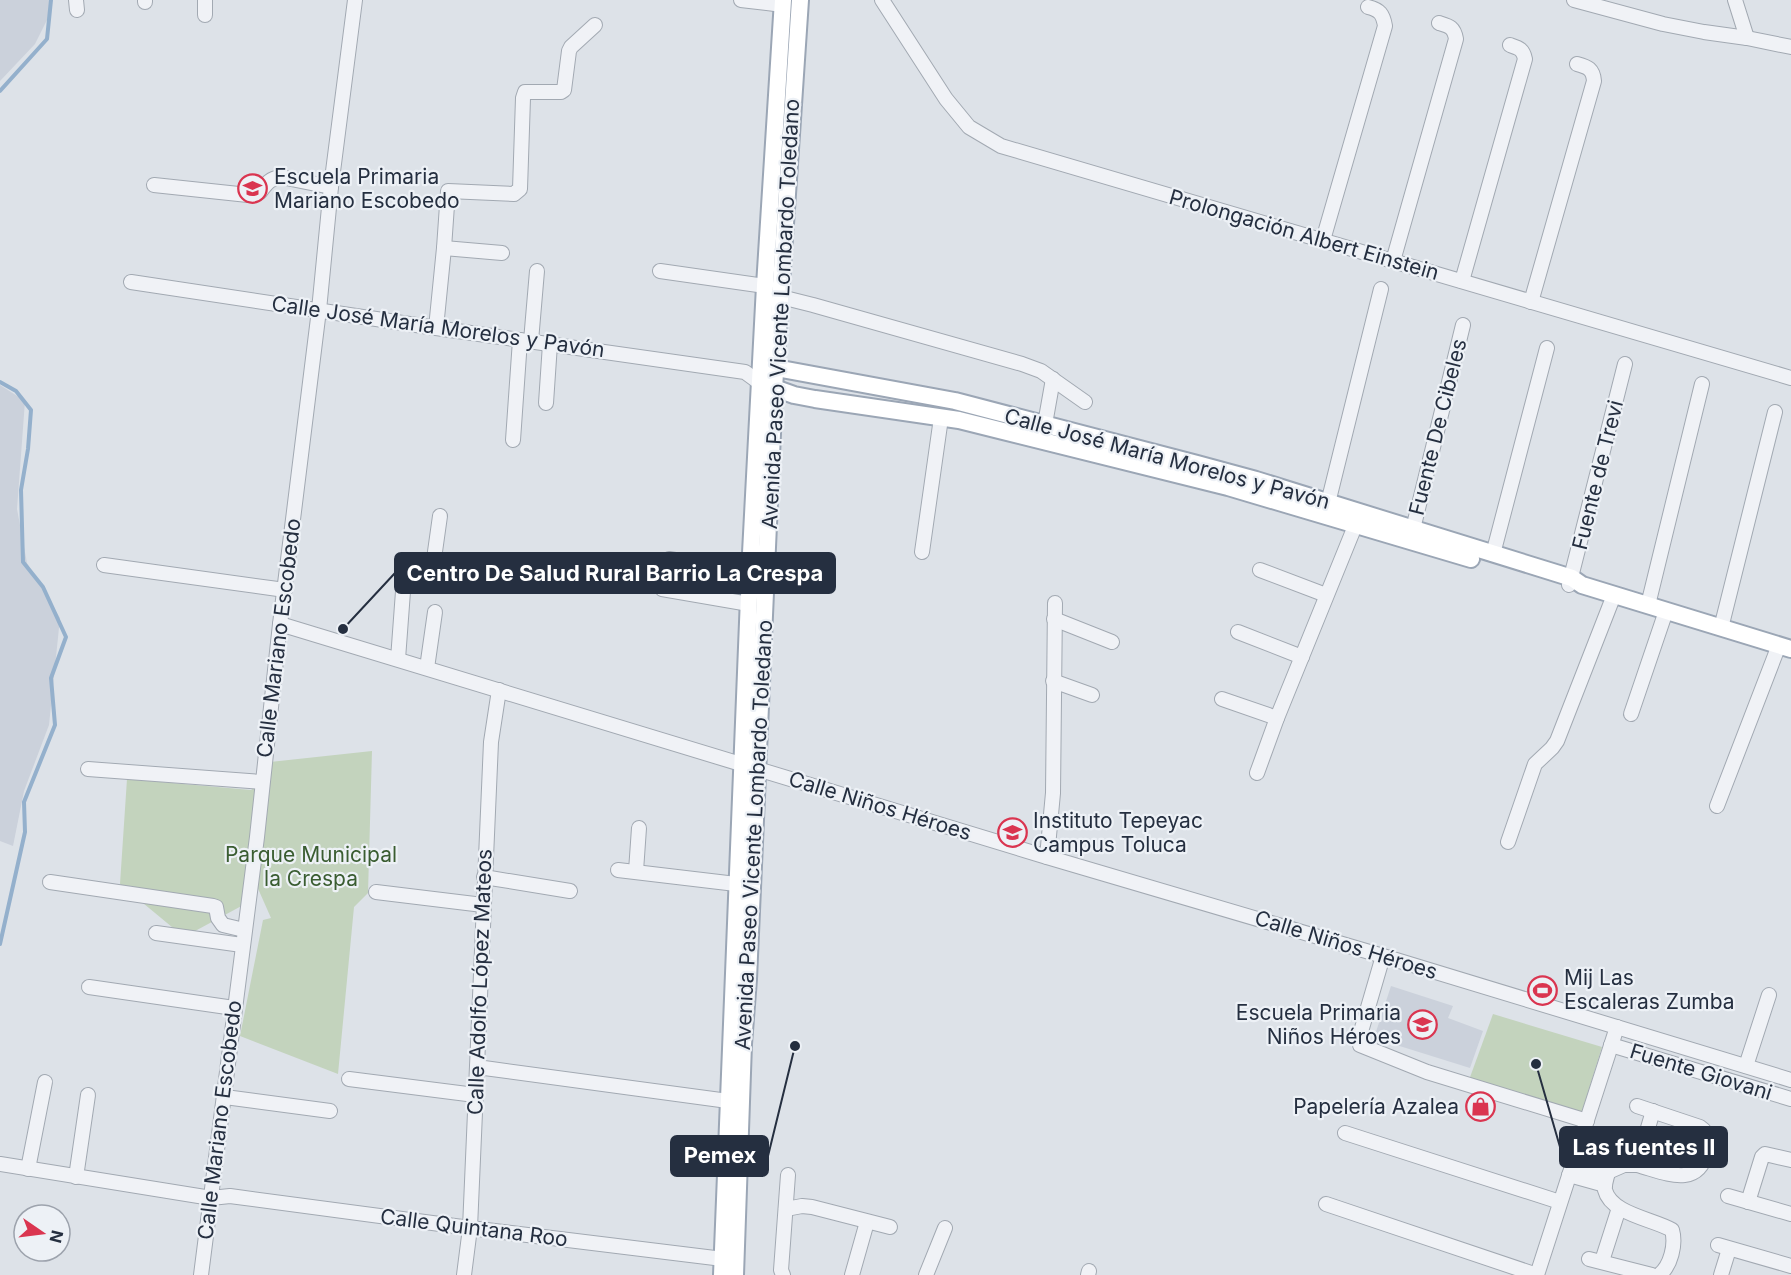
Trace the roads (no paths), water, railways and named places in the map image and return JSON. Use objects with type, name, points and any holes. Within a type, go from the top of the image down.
[{"type":"main road","name":"Avenida Paseo Vicente Lombardo Toledano","points":[[761,368],[781,297],[800,0]]},
{"type":"main road","name":"Avenida Paseo Vicente Lombardo Toledano","points":[[729,1268],[728,1101],[736,884],[750,767],[767,385],[761,368],[783,3]]},
{"type":"main road","name":"Calle José María Morelos y Pavón","points":[[761,368],[955,401],[1005,422],[1355,526],[1532,577],[1574,583]]},
{"type":"main road","name":"Avenida Paseo Vicente Lombardo Toledano","points":[[729,1268],[748,979],[750,572],[767,385]]},
{"type":"main road","name":"Calle José María Morelos y Pavón","points":[[767,385],[815,399],[941,418],[1045,424],[1207,466],[1493,554],[1574,583],[1785,647]]},
{"type":"street","points":[[205,15],[206,0]]},
{"type":"street","name":"Calle Mariano Escobedo","points":[[201,1275],[225,1097],[319,310],[331,187],[356,0]]},
{"type":"street","points":[[741,0],[783,3]]},
{"type":"street","name":"Prolongación Albert Einstein","points":[[882,0],[946,99],[969,127],[1001,146],[1791,378]]},
{"type":"street","points":[[1574,0],[1663,24],[1791,47]]},
{"type":"street","points":[[1735,0],[1747,38]]},
{"type":"street","points":[[1323,240],[1385,26],[1383,15],[1378,9],[1368,7]]},
{"type":"street","points":[[1393,261],[1456,39],[1455,31],[1451,27],[1439,23]]},
{"type":"street","points":[[436,328],[448,191],[514,194],[520,189],[525,92],[561,92],[564,90],[569,51],[595,25]]},
{"type":"street","points":[[1462,281],[1525,59],[1521,48],[1510,45]]},
{"type":"street","points":[[1531,302],[1594,81],[1594,73],[1588,67],[1577,64]]},
{"type":"street","points":[[154,185],[248,195],[260,192],[268,182],[281,177],[331,187]]},
{"type":"street","points":[[444,248],[502,253]]},
{"type":"street","points":[[513,440],[525,340],[537,271]]},
{"type":"street","points":[[660,271],[765,286]]},
{"type":"street","name":"Calle José María Morelos y Pavón","points":[[131,282],[550,344],[761,368],[767,385]]},
{"type":"street","points":[[1328,503],[1381,289]]},
{"type":"street","points":[[781,297],[1022,363],[1041,371],[1085,402]]},
{"type":"street","name":"Fuente De Cibeles","points":[[1413,529],[1463,325]]},
{"type":"street","points":[[546,403],[550,344]]},
{"type":"street","points":[[1493,554],[1547,348]]},
{"type":"street","name":"Fuente de Trevi","points":[[1574,583],[1625,364]]},
{"type":"street","points":[[1045,424],[1053,380]]},
{"type":"street","points":[[1648,605],[1702,384]]},
{"type":"street","points":[[1721,628],[1775,412]]},
{"type":"street","points":[[922,552],[941,418]]},
{"type":"street","points":[[398,659],[404,578],[408,574],[428,576],[432,573],[440,516]]},
{"type":"street","points":[[1257,773],[1355,526]]},
{"type":"street","points":[[669,559],[750,572]]},
{"type":"street","points":[[104,565],[285,590]]},
{"type":"street","points":[[1260,570],[1326,595]]},
{"type":"street","points":[[662,589],[749,604]]},
{"type":"street","points":[[1508,842],[1536,764],[1557,741],[1614,595]]},
{"type":"street","points":[[1047,857],[1053,793],[1055,603]]},
{"type":"street","points":[[1631,714],[1666,611]]},
{"type":"street","points":[[426,668],[435,612]]},
{"type":"street","points":[[1054,619],[1112,642]]},
{"type":"street","name":"Calle Niños Héroes","points":[[280,624],[1791,1080]]},
{"type":"street","points":[[1238,633],[1302,657]]},
{"type":"street","points":[[1716,806],[1785,647]]},
{"type":"street","points":[[1053,681],[1092,695]]},
{"type":"street","name":"Calle Adolfo López Mateos","points":[[464,1275],[470,1228],[491,742],[499,690]]},
{"type":"street","points":[[1222,699],[1277,718]]},
{"type":"street","points":[[88,769],[262,782]]},
{"type":"street","points":[[636,872],[639,828]]},
{"type":"street","points":[[618,870],[736,884]]},
{"type":"street","points":[[484,878],[570,891]]},
{"type":"street","points":[[50,882],[215,907],[222,925],[244,930]]},
{"type":"street","points":[[376,892],[483,905]]},
{"type":"street","points":[[156,933],[242,945]]},
{"type":"street","points":[[1383,956],[1359,1039],[1360,1045],[1427,1072],[1587,1121]]},
{"type":"street","points":[[88,987],[234,1008]]},
{"type":"street","points":[[1746,1066],[1769,995]]},
{"type":"street","points":[[1326,1204],[1537,1275],[1617,1027]]},
{"type":"street","name":"Fuente Giovani","points":[[1611,1045],[1791,1099]]},
{"type":"street","points":[[477,1067],[728,1101]]},
{"type":"street","points":[[349,1078],[475,1095]]},
{"type":"street","points":[[28,1168],[45,1082]]},
{"type":"street","points":[[76,1177],[88,1095]]},
{"type":"street","points":[[225,1097],[330,1112]]},
{"type":"street","points":[[1571,1170],[1606,1178],[1624,1165],[1637,1165],[1670,1173],[1690,1174],[1699,1170],[1706,1155],[1709,1140],[1707,1132],[1693,1124],[1637,1106]]},
{"type":"street","points":[[1637,1165],[1653,1111]]},
{"type":"street","points":[[1345,1133],[1560,1202]]},
{"type":"street","points":[[1748,1202],[1762,1157],[1766,1154],[1791,1160]]},
{"type":"street","name":"Calle Quintana Roo","points":[[0,1164],[211,1198],[230,1196],[470,1228],[729,1268]]},
{"type":"street","points":[[783,1275],[781,1270],[788,1175]]},
{"type":"street","points":[[1606,1178],[1605,1192],[1619,1208],[1660,1223],[1672,1230],[1674,1245],[1667,1266],[1659,1275]]},
{"type":"street","points":[[1728,1196],[1791,1214]]},
{"type":"street","points":[[786,1209],[812,1207],[890,1227]]},
{"type":"street","points":[[1619,1208],[1596,1260],[1652,1275]]},
{"type":"street","points":[[852,1275],[867,1222]]},
{"type":"street","points":[[926,1275],[945,1228]]},
{"type":"street","points":[[1721,1275],[1724,1247],[1791,1268],[1789,1275]]},
{"type":"waterway","points":[[0,91],[47,39],[51,0]]},
{"type":"waterway","points":[[0,382],[16,391],[31,410],[28,449],[21,490],[23,562],[43,587],[66,637],[51,678],[55,725],[24,802],[25,832],[0,944]]},
{"type":"place","name":"Escuela Primaria Mariano Escobedo","points":[[253,189]]},
{"type":"place","name":"Centro De Salud Rural Barrio La Crespa","points":[[343,629]]},
{"type":"place","name":"Instituto Tepeyac Campus Toluca","points":[[1012,833]]},
{"type":"place","name":"Mij Las Escaleras Zumba","points":[[1543,990]]},
{"type":"place","name":"Escuela Primaria Niños Héroes","points":[[1422,1025]]},
{"type":"place","name":"Pemex","points":[[795,1046]]},
{"type":"place","name":"Las fuentes II","points":[[1536,1064]]},
{"type":"place","name":"Papelería Azalea","points":[[1480,1107]]},
{"type":"park label","name":"Parque Municipal la Crespa","points":[[311,867]]}]
